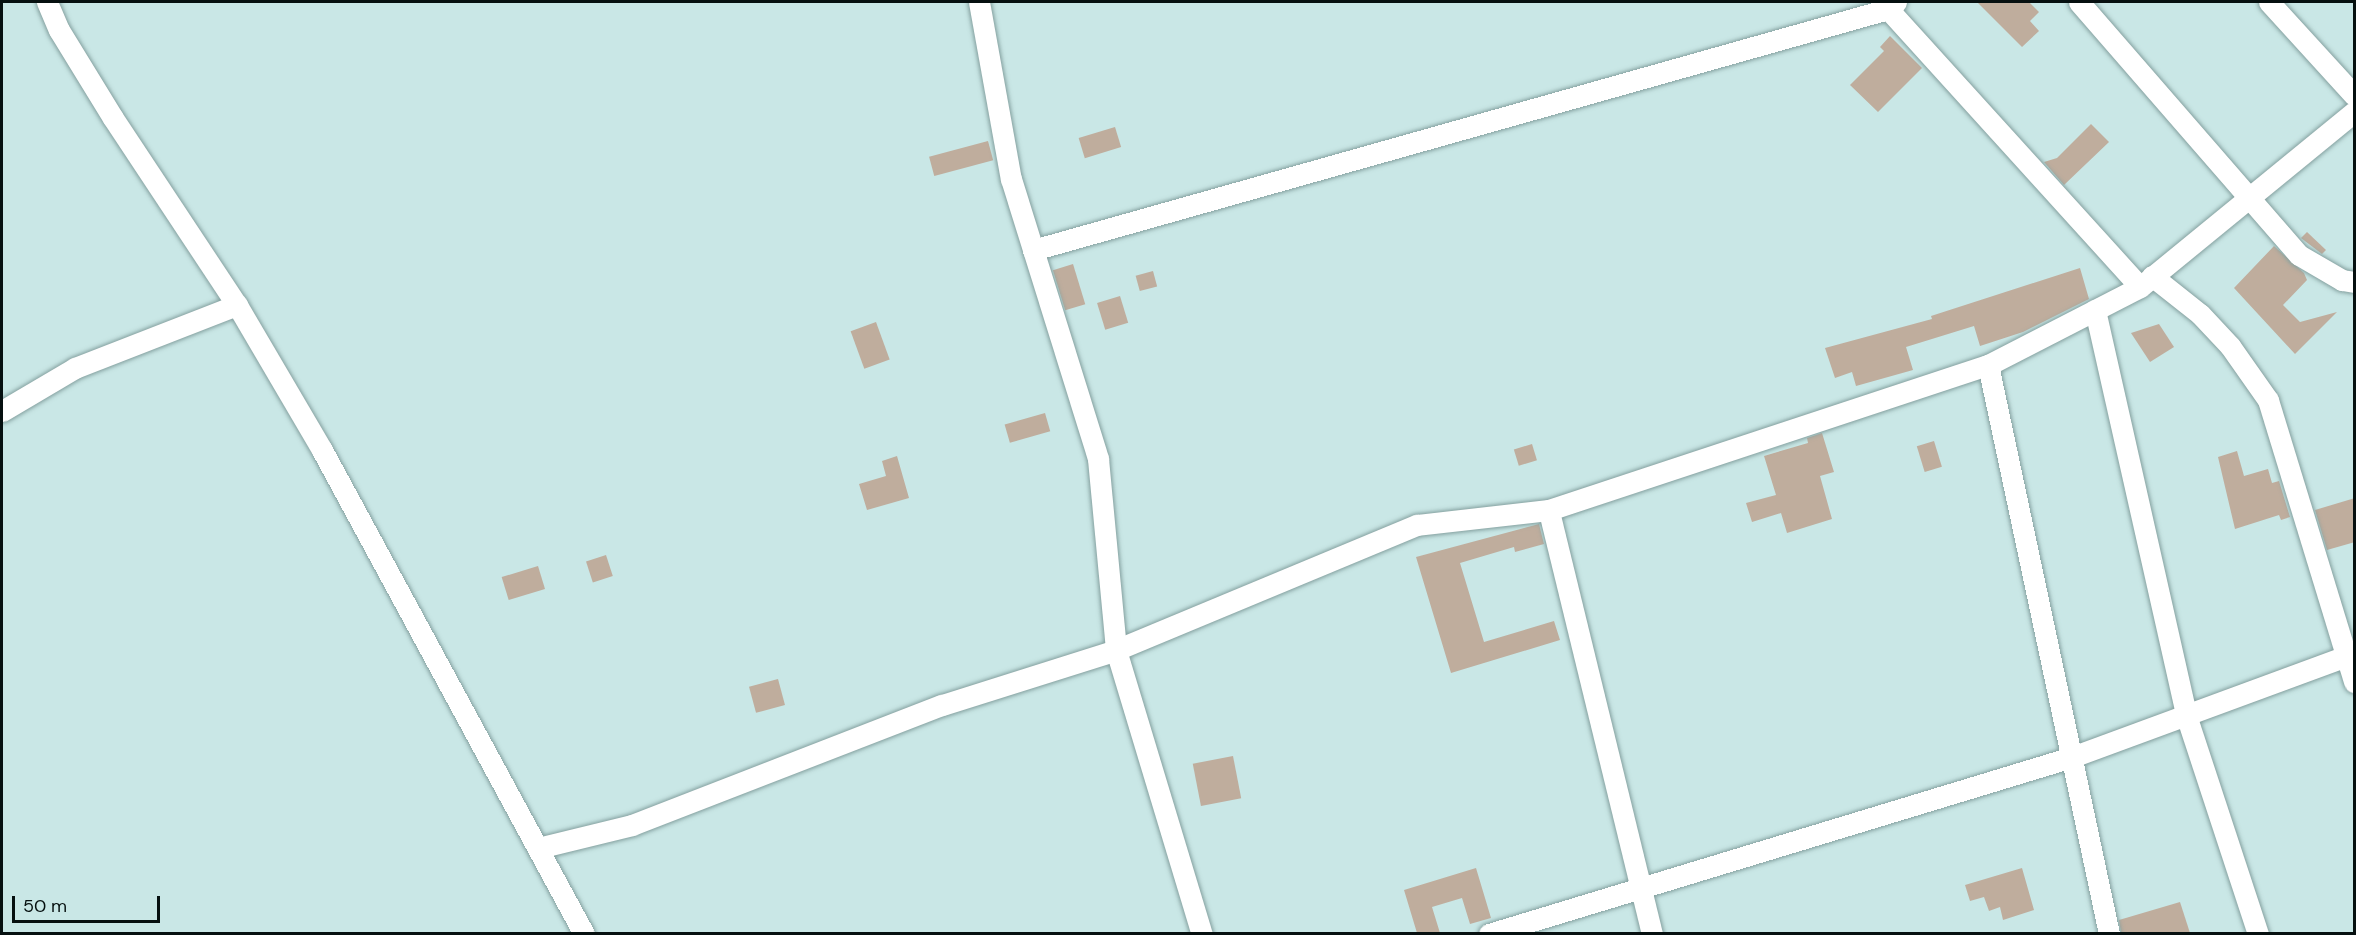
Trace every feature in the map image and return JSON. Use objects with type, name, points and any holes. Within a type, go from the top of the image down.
[{"type":"street","points":[[47,2],[59,30],[113,118],[237,305],[322,450],[584,933]]},
{"type":"street","points":[[979,2],[1011,179],[1098,459],[1116,650],[1202,933]]},
{"type":"street","points":[[2079,2],[2299,255],[2342,280],[2355,282]]},
{"type":"street","points":[[2269,2],[2355,95]]},
{"type":"street","points":[[1033,250],[1892,5],[2146,282],[2200,314],[2230,346],[2268,400],[2351,654],[2355,682]]},
{"type":"street","points":[[538,848],[632,825],[942,705],[1116,650],[1417,525],[1549,510],[1988,365],[2146,282],[2355,111]]},
{"type":"street","points":[[2,411],[75,368],[237,305]]},
{"type":"street","points":[[2095,310],[2186,715],[2258,933]]},
{"type":"street","points":[[1988,365],[2109,933]]},
{"type":"street","points":[[1549,510],[1652,933]]},
{"type":"street","points":[[1489,933],[1642,889],[2072,757],[2351,654]]},
{"type":"building","points":[[1977,2],[2029,2],[2039,12],[2030,21],[2039,31],[2022,47]]},
{"type":"building","points":[[1890,36],[1922,68],[1878,112],[1850,85],[1884,51],[1880,47]]},
{"type":"building","points":[[2091,124],[2109,142],[2064,185],[2044,162],[2057,158]]},
{"type":"building","points":[[1115,127],[1121,147],[1085,158],[1079,138]]},
{"type":"building","points":[[988,141],[993,160],[934,176],[929,157]]},
{"type":"building","points":[[2307,232],[2326,250],[2322,254],[2301,238]]},
{"type":"building","points":[[2274,246],[2304,273],[2307,280],[2283,305],[2300,322],[2337,312],[2295,354],[2234,288]]},
{"type":"building","points":[[1073,264],[1085,304],[1065,310],[1053,270]]},
{"type":"building","points":[[2080,268],[2089,299],[2023,332],[1980,346],[1974,326],[1906,347],[1913,370],[1856,386],[1852,372],[1835,378],[1825,348],[1932,319],[1931,316]]},
{"type":"building","points":[[1153,271],[1157,286],[1140,291],[1136,276]]},
{"type":"building","points":[[1120,296],[1128,323],[1105,330],[1097,303]]},
{"type":"building","points":[[876,322],[890,360],[864,369],[851,331]]},
{"type":"building","points":[[2159,324],[2174,347],[2150,362],[2131,333]]},
{"type":"building","points":[[1045,413],[1050,431],[1010,443],[1005,425]]},
{"type":"building","points":[[1822,433],[1834,472],[1820,476],[1832,519],[1787,533],[1781,513],[1752,522],[1746,503],[1776,495],[1764,456],[1808,443],[1807,438]]},
{"type":"building","points":[[1934,441],[1942,467],[1925,472],[1917,446]]},
{"type":"building","points":[[1532,444],[1537,460],[1519,466],[1514,450]]},
{"type":"building","points":[[2237,451],[2244,476],[2268,469],[2272,483],[2279,481],[2290,517],[2281,520],[2279,515],[2235,529],[2218,457]]},
{"type":"building","points":[[897,456],[909,498],[867,510],[859,484],[886,476],[882,461]]},
{"type":"building","points":[[2355,498],[2355,542],[2327,550],[2315,510]]},
{"type":"building","points":[[1539,524],[1544,544],[1515,552],[1514,547],[1460,563],[1484,642],[1554,621],[1560,640],[1451,673],[1416,557]]},
{"type":"building","points":[[606,555],[613,576],[593,582],[586,561]]},
{"type":"building","points":[[538,566],[545,589],[509,600],[502,577]]},
{"type":"building","points":[[778,679],[785,705],[756,713],[749,687]]},
{"type":"building","points":[[1233,756],[1241,798],[1201,806],[1193,764]]},
{"type":"building","points":[[1476,868],[1491,918],[1470,924],[1462,898],[1432,907],[1440,933],[1417,933],[1404,890]]},
{"type":"building","points":[[2022,868],[2034,910],[2003,920],[2000,907],[1989,911],[1984,897],[1970,901],[1965,885]]},
{"type":"building","points":[[2180,902],[2190,933],[2121,933],[2119,920]]}]
